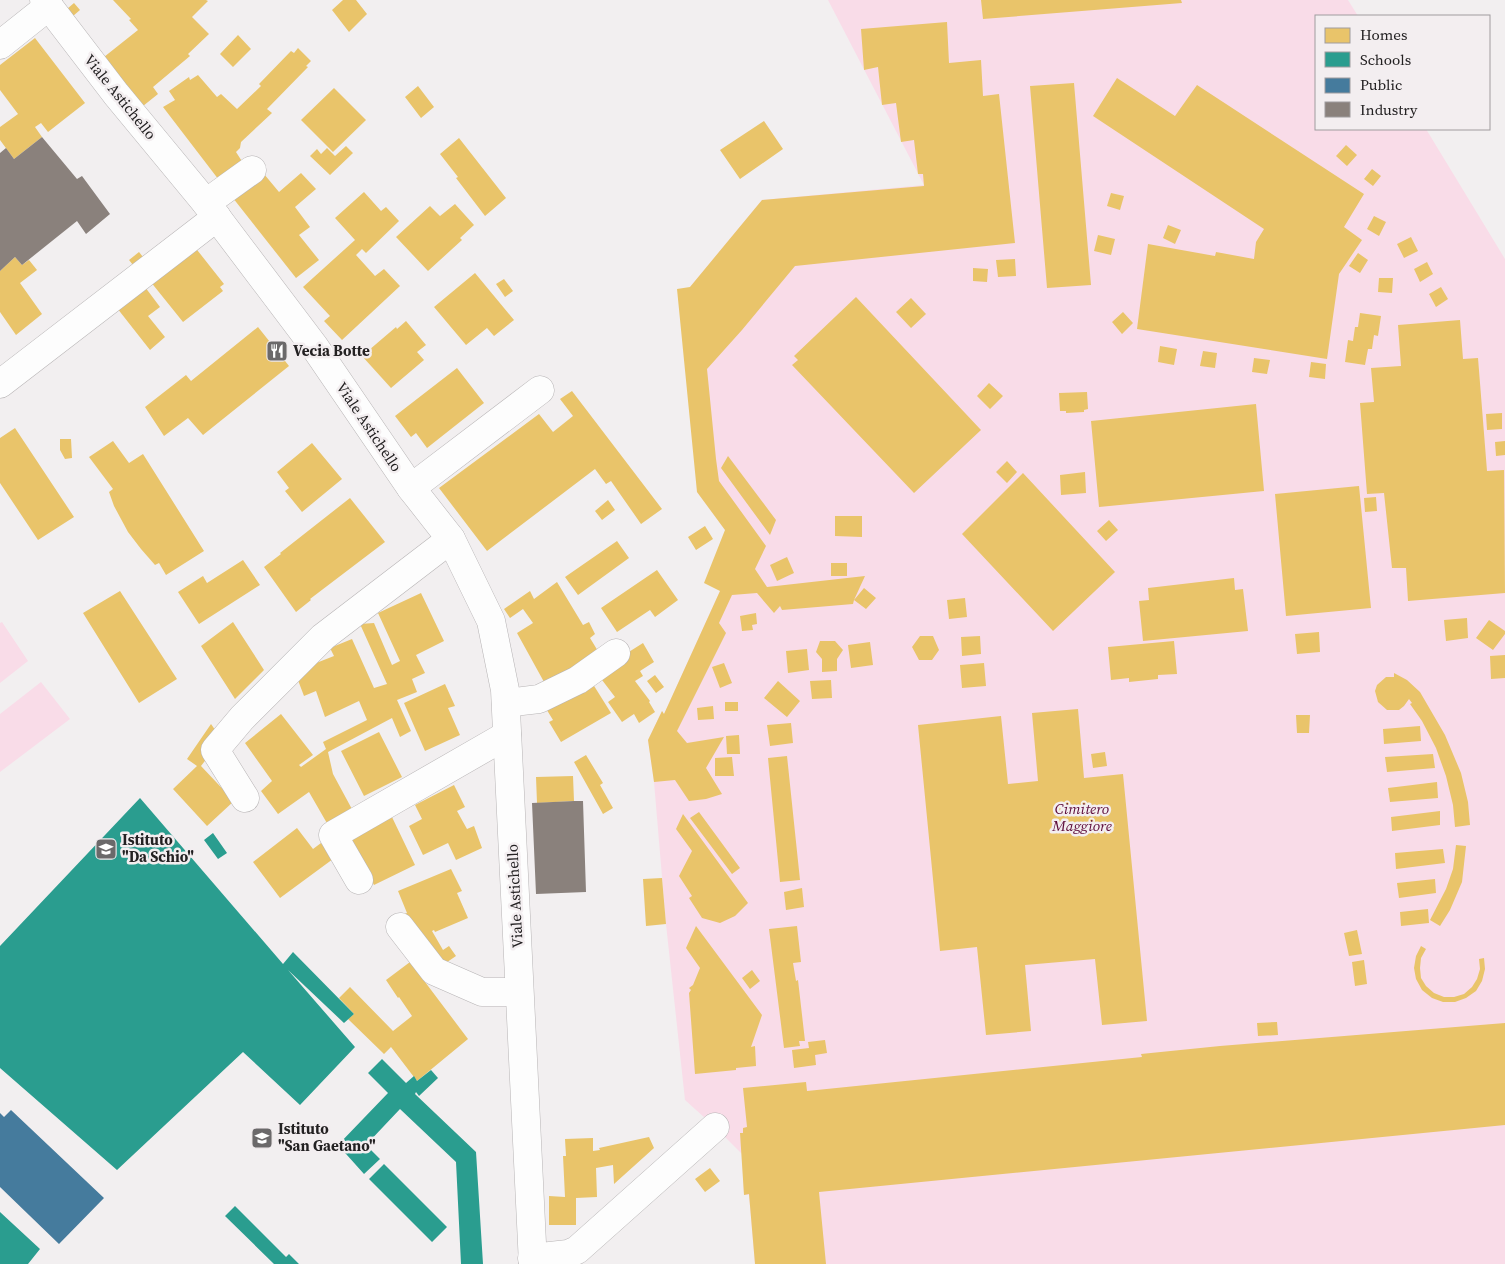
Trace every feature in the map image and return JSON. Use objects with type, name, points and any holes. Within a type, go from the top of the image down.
[{"type":"street","points":[[0,45],[46,3]]},
{"type":"street","name":"Viale Astichello","points":[[46,3],[116,94],[211,210],[314,346],[411,488],[451,539],[491,621],[506,703],[533,1261]]},
{"type":"street","points":[[0,384],[211,210],[252,170]]},
{"type":"street","points":[[411,488],[540,390]]},
{"type":"street","points":[[246,798],[215,750],[242,718],[323,637],[451,539]]},
{"type":"street","points":[[506,703],[539,699],[578,680],[616,653]]},
{"type":"street","points":[[359,880],[334,835],[507,735]]},
{"type":"street","points":[[400,927],[434,971],[482,992],[519,992]]},
{"type":"street","points":[[533,1261],[568,1254],[577,1250],[715,1127]]},
{"type":"green space","name":"Cimitero Maggiore","points":[[828,0],[1348,0],[1357,15],[1315,15],[1315,130],[1427,130],[1505,259],[1505,1264],[755,1264],[749,1195],[744,1195],[742,1154],[685,1100],[666,924],[654,782],[648,740],[662,711],[664,714],[739,549],[697,492],[690,287],[762,200],[924,185]]},
{"type":"green space","points":[[2,622],[28,661],[0,683],[0,623]]},
{"type":"green space","points":[[41,682],[70,719],[0,772],[0,714]]},
{"type":"building: Homes","points":[[113,0],[208,1],[192,17],[209,34],[188,54],[190,56],[153,87],[158,94],[143,106],[104,57],[138,30],[129,20],[131,19]]},
{"type":"building: Homes","points":[[343,0],[356,0],[367,14],[349,32],[332,10]]},
{"type":"building: Homes","points":[[981,0],[1181,0],[1182,3],[983,19]]},
{"type":"building: Homes","points":[[74,3],[80,10],[73,16],[67,9]]},
{"type":"building: Homes","points":[[947,22],[949,63],[981,60],[983,96],[999,94],[1015,243],[795,266],[707,369],[719,481],[766,546],[755,569],[767,587],[865,576],[853,604],[782,610],[780,606],[774,613],[757,593],[732,595],[719,623],[726,633],[677,731],[687,743],[724,737],[706,768],[722,794],[706,799],[689,801],[675,780],[654,782],[648,740],[662,711],[664,714],[720,591],[704,583],[725,530],[697,492],[677,289],[690,287],[762,200],[924,186],[923,174],[918,174],[914,140],[901,142],[896,103],[882,105],[878,67],[864,70],[861,29]]},
{"type":"building: Homes","points":[[238,35],[251,49],[233,67],[220,54]]},
{"type":"building: Homes","points":[[35,38],[85,103],[48,132],[41,123],[35,127],[42,137],[14,159],[0,140],[0,127],[18,114],[0,90],[0,65]]},
{"type":"building: Homes","points":[[298,48],[311,61],[306,66],[308,67],[267,109],[272,113],[241,142],[240,148],[236,152],[245,166],[222,184],[163,107],[175,100],[169,91],[189,77],[190,80],[198,75],[217,97],[221,94],[237,109],[261,86],[259,84],[291,51],[294,53]]},
{"type":"building: Homes","points":[[1117,78],[1175,116],[1197,85],[1364,194],[1344,227],[1362,240],[1339,274],[1327,359],[1137,329],[1148,244],[1215,256],[1216,252],[1254,259],[1256,242],[1264,229],[1093,116]]},
{"type":"building: Homes","points":[[1074,83],[1091,285],[1047,288],[1030,86]]},
{"type":"building: Homes","points":[[418,86],[434,107],[421,118],[405,97]]},
{"type":"building: Homes","points":[[334,88],[366,120],[333,152],[301,120]]},
{"type":"building: Homes","points":[[764,121],[783,149],[740,179],[720,150]]},
{"type":"building: Homes","points":[[459,138],[506,198],[485,216],[440,154]]},
{"type":"building: Homes","points":[[1346,145],[1357,155],[1347,166],[1336,156]]},
{"type":"building: Homes","points":[[346,146],[353,153],[330,175],[310,156],[317,149],[321,154],[327,148],[335,156]]},
{"type":"building: Homes","points":[[259,168],[279,192],[301,173],[316,189],[295,207],[310,227],[299,235],[319,260],[296,278],[229,193]]},
{"type":"building: Homes","points":[[1372,169],[1381,176],[1373,186],[1364,179]]},
{"type":"building: Homes","points":[[364,192],[381,211],[386,207],[399,221],[366,253],[362,249],[356,255],[375,276],[384,269],[400,286],[342,340],[324,321],[330,316],[303,287],[355,240],[335,218]]},
{"type":"building: Homes","points":[[1111,193],[1124,196],[1120,210],[1107,206]]},
{"type":"building: Homes","points":[[455,204],[474,225],[460,238],[462,240],[428,271],[396,237],[430,206],[440,216]]},
{"type":"building: Homes","points":[[1374,216],[1386,222],[1379,236],[1367,229]]},
{"type":"building: Homes","points":[[1168,225],[1181,230],[1175,244],[1163,238]]},
{"type":"building: Homes","points":[[1098,235],[1115,239],[1111,255],[1094,251]]},
{"type":"building: Homes","points":[[1411,237],[1418,251],[1404,258],[1397,244]]},
{"type":"building: Homes","points":[[194,246],[224,284],[220,287],[223,291],[183,322],[150,281]]},
{"type":"building: Homes","points":[[139,252],[143,257],[133,265],[129,260]]},
{"type":"building: Homes","points":[[1358,253],[1368,260],[1360,273],[1349,266]]},
{"type":"building: Homes","points":[[15,257],[22,265],[29,260],[37,270],[20,283],[42,314],[16,335],[0,312],[0,271]]},
{"type":"building: Homes","points":[[1015,259],[1016,276],[998,277],[996,260]]},
{"type":"building: Homes","points":[[1427,262],[1433,274],[1420,282],[1414,269]]},
{"type":"building: Homes","points":[[973,268],[988,269],[987,282],[973,281]]},
{"type":"building: Homes","points":[[475,273],[514,320],[494,336],[487,328],[466,345],[434,307]]},
{"type":"building: Homes","points":[[1379,278],[1393,278],[1392,293],[1378,292]]},
{"type":"building: Homes","points":[[504,279],[513,291],[505,297],[496,284]]},
{"type":"building: Homes","points":[[145,287],[160,307],[148,316],[165,337],[150,350],[117,308]]},
{"type":"building: Homes","points":[[1441,287],[1448,299],[1436,307],[1429,294]]},
{"type":"building: Homes","points":[[856,297],[981,430],[914,493],[792,365],[798,360],[794,356]]},
{"type":"building: Homes","points":[[911,298],[926,314],[911,328],[896,312]]},
{"type":"building: Homes","points":[[1123,312],[1133,323],[1122,334],[1112,322]]},
{"type":"building: Homes","points":[[1360,313],[1381,316],[1378,336],[1374,335],[1372,349],[1368,349],[1365,365],[1345,362],[1348,340],[1353,341]]},
{"type":"building: Homes","points":[[1460,320],[1463,359],[1478,358],[1487,471],[1504,470],[1505,593],[1408,601],[1406,568],[1392,568],[1384,493],[1367,494],[1360,403],[1374,402],[1371,368],[1401,366],[1398,325]]},
{"type":"building: Homes","points":[[406,321],[426,345],[417,352],[424,360],[391,388],[362,356],[396,327],[397,329]]},
{"type":"building: Homes","points":[[258,327],[289,366],[203,435],[188,418],[164,436],[145,407],[186,375],[191,381]]},
{"type":"building: Homes","points":[[1160,346],[1177,349],[1174,365],[1158,362]]},
{"type":"building: Homes","points":[[1203,351],[1217,353],[1215,368],[1200,366]]},
{"type":"building: Homes","points":[[1254,358],[1270,360],[1267,374],[1252,372]]},
{"type":"building: Homes","points":[[1311,362],[1326,364],[1325,379],[1309,377]]},
{"type":"building: Homes","points":[[457,368],[484,403],[427,448],[416,433],[411,437],[395,416]]},
{"type":"building: Homes","points":[[989,383],[1003,396],[990,409],[977,396]]},
{"type":"building: Homes","points":[[572,391],[662,509],[641,524],[611,481],[606,484],[595,469],[487,551],[439,488],[539,414],[553,432],[573,416],[560,399]]},
{"type":"building: Homes","points":[[1087,392],[1088,409],[1084,410],[1084,412],[1066,413],[1066,411],[1060,411],[1059,393]]},
{"type":"building: Homes","points":[[1256,404],[1264,491],[1099,507],[1091,421]]},
{"type":"building: Homes","points":[[1502,413],[1502,429],[1487,430],[1486,414]]},
{"type":"building: Homes","points":[[15,428],[74,517],[38,540],[0,483],[0,438]]},
{"type":"building: Homes","points":[[60,439],[71,439],[72,458],[65,459],[60,450]]},
{"type":"building: Homes","points":[[113,441],[129,463],[143,454],[204,551],[166,575],[159,563],[155,565],[128,532],[109,492],[113,489],[89,457]]},
{"type":"building: Homes","points":[[1505,441],[1505,455],[1496,456],[1495,442]]},
{"type":"building: Homes","points":[[312,443],[342,479],[302,512],[285,491],[289,488],[277,472]]},
{"type":"building: Homes","points":[[728,456],[776,520],[770,535],[721,468]]},
{"type":"building: Homes","points":[[1007,461],[1017,472],[1007,483],[996,472]]},
{"type":"building: Homes","points":[[1085,472],[1086,493],[1061,495],[1060,475]]},
{"type":"building: Homes","points":[[1023,473],[1115,572],[1053,631],[962,534]]},
{"type":"building: Homes","points":[[1359,486],[1371,608],[1286,616],[1275,494]]},
{"type":"building: Homes","points":[[1376,497],[1377,511],[1365,512],[1364,498]]},
{"type":"building: Homes","points":[[350,498],[385,542],[310,599],[296,612],[264,567]]},
{"type":"building: Homes","points":[[608,500],[615,510],[602,520],[595,511]]},
{"type":"building: Homes","points":[[835,516],[862,516],[862,537],[835,536]]},
{"type":"building: Homes","points":[[1109,520],[1118,530],[1106,541],[1097,531]]},
{"type":"building: Homes","points":[[705,526],[713,539],[696,550],[688,537]]},
{"type":"building: Homes","points":[[617,541],[629,558],[578,595],[565,577]]},
{"type":"building: Homes","points":[[787,557],[794,573],[777,581],[770,565]]},
{"type":"building: Homes","points":[[243,560],[260,585],[199,624],[178,592],[203,576],[207,583]]},
{"type":"building: Homes","points":[[831,563],[847,563],[847,576],[831,576]]},
{"type":"building: Homes","points":[[657,570],[678,600],[655,617],[650,610],[617,632],[601,608]]},
{"type":"building: Homes","points":[[1234,578],[1235,590],[1243,589],[1248,631],[1143,641],[1139,601],[1149,600],[1148,588]]},
{"type":"building: Homes","points":[[557,582],[583,625],[589,622],[595,634],[590,638],[601,656],[549,691],[517,633],[533,623],[523,609],[510,618],[504,609],[530,591],[534,599]]},
{"type":"building: Homes","points":[[864,588],[876,598],[866,609],[854,600]]},
{"type":"building: Homes","points":[[120,591],[177,679],[139,703],[83,613]]},
{"type":"building: Homes","points":[[421,593],[444,641],[416,655],[425,673],[412,679],[417,692],[397,700],[411,731],[400,737],[392,718],[328,752],[333,774],[353,811],[328,825],[309,792],[278,814],[261,791],[272,781],[245,743],[281,714],[313,755],[299,765],[301,767],[326,749],[323,742],[367,720],[359,701],[325,717],[316,691],[304,696],[296,675],[306,667],[334,656],[330,648],[352,639],[374,688],[387,684],[360,624],[374,623],[392,665],[400,661],[378,613]]},
{"type":"building: Homes","points":[[965,598],[967,617],[949,619],[947,600]]},
{"type":"building: Homes","points":[[756,613],[757,624],[752,625],[753,630],[742,631],[740,616]]},
{"type":"building: Homes","points":[[1467,618],[1468,638],[1446,641],[1444,620]]},
{"type":"building: Homes","points":[[1489,620],[1505,631],[1505,634],[1493,650],[1476,638]]},
{"type":"building: Homes","points":[[233,622],[264,670],[235,699],[201,646]]},
{"type":"building: Homes","points":[[1319,632],[1320,652],[1297,654],[1295,634]]},
{"type":"building: Homes","points":[[920,636],[933,636],[939,650],[932,660],[919,660],[912,647]]},
{"type":"building: Homes","points":[[980,636],[981,654],[962,656],[961,637]]},
{"type":"building: Homes","points":[[820,641],[835,641],[843,650],[837,659],[837,671],[822,672],[822,659],[816,652]]},
{"type":"building: Homes","points":[[1174,641],[1177,674],[1158,675],[1158,679],[1129,682],[1129,678],[1111,680],[1108,647]]},
{"type":"building: Homes","points":[[870,642],[873,665],[851,668],[848,645]]},
{"type":"building: Homes","points":[[643,643],[654,662],[640,671],[643,676],[635,681],[650,701],[655,712],[639,723],[634,714],[622,722],[608,702],[615,697],[599,676],[624,655]]},
{"type":"building: Homes","points":[[807,649],[809,670],[788,673],[786,651]]},
{"type":"building: Homes","points":[[1505,655],[1505,678],[1491,679],[1490,656]]},
{"type":"building: Homes","points":[[724,663],[732,683],[720,688],[712,667]]},
{"type":"building: Homes","points":[[984,663],[986,686],[962,688],[960,665]]},
{"type":"building: Homes","points":[[1394,673],[1407,680],[1420,692],[1445,735],[1461,773],[1468,802],[1470,825],[1455,827],[1453,805],[1446,776],[1436,748],[1422,721],[1410,704],[1412,703],[1409,699],[1399,710],[1387,710],[1378,702],[1375,691],[1377,685],[1386,677],[1394,677]]},
{"type":"building: Homes","points":[[655,675],[664,687],[656,693],[647,681]]},
{"type":"building: Homes","points":[[831,680],[832,698],[812,699],[810,681]]},
{"type":"building: Homes","points":[[591,681],[611,713],[561,742],[549,722],[553,720],[545,707]]},
{"type":"building: Homes","points":[[778,681],[800,701],[787,717],[764,698]]},
{"type":"building: Homes","points":[[445,684],[455,706],[448,708],[460,735],[425,751],[404,703]]},
{"type":"building: Homes","points":[[725,702],[738,702],[738,711],[725,711]]},
{"type":"building: Homes","points":[[713,706],[714,719],[698,720],[697,708]]},
{"type":"building: Homes","points":[[1078,709],[1084,778],[1123,774],[1147,1021],[1102,1025],[1095,959],[1025,965],[1031,1031],[986,1035],[977,947],[940,951],[918,725],[1001,716],[1008,784],[1038,781],[1032,713]]},
{"type":"building: Homes","points":[[1296,715],[1310,715],[1309,733],[1297,733]]},
{"type":"building: Homes","points":[[791,723],[793,743],[770,746],[767,725]]},
{"type":"building: Homes","points":[[211,724],[220,737],[201,766],[234,801],[207,826],[173,789],[197,766],[187,759]]},
{"type":"building: Homes","points":[[1420,726],[1421,741],[1384,744],[1383,729]]},
{"type":"building: Homes","points":[[379,732],[402,777],[364,796],[341,751]]},
{"type":"building: Homes","points":[[739,735],[740,754],[727,754],[726,736]]},
{"type":"building: Homes","points":[[1105,752],[1107,766],[1093,768],[1091,754]]},
{"type":"building: Homes","points":[[1433,754],[1435,768],[1387,772],[1385,757]]},
{"type":"building: Homes","points":[[586,755],[603,783],[600,785],[613,808],[603,814],[574,762]]},
{"type":"building: Homes","points":[[787,756],[800,880],[780,882],[768,758]]},
{"type":"building: Homes","points":[[732,757],[734,776],[715,776],[715,758]]},
{"type":"building: Homes","points":[[573,776],[574,801],[537,803],[536,777]]},
{"type":"building: Homes","points":[[1437,782],[1438,798],[1390,802],[1388,788]]},
{"type":"building: Homes","points":[[454,785],[465,807],[457,811],[467,829],[474,826],[482,848],[456,860],[448,843],[423,855],[409,826],[422,819],[415,805]]},
{"type":"building: Homes","points":[[1440,811],[1440,825],[1392,831],[1391,817]]},
{"type":"building: Homes","points":[[699,812],[740,868],[732,874],[690,818]]},
{"type":"building: Homes","points":[[683,814],[748,903],[735,916],[720,923],[702,918],[689,898],[692,896],[679,876],[692,851],[676,829]]},
{"type":"building: Homes","points":[[391,815],[415,865],[374,885],[348,837]]},
{"type":"building: Homes","points":[[297,828],[313,849],[321,843],[333,859],[280,898],[253,862]]},
{"type":"building: Homes","points":[[1456,845],[1466,846],[1462,882],[1450,910],[1440,926],[1430,920],[1446,889],[1453,869]]},
{"type":"building: Homes","points":[[1443,849],[1445,863],[1396,869],[1395,853]]},
{"type":"building: Homes","points":[[451,869],[462,891],[457,893],[468,918],[435,932],[434,930],[432,931],[443,950],[449,946],[456,956],[437,969],[400,916],[407,913],[398,891]]},
{"type":"building: Homes","points":[[662,878],[666,924],[646,926],[643,879]]},
{"type":"building: Homes","points":[[1435,879],[1436,893],[1399,898],[1397,883]]},
{"type":"building: Homes","points":[[802,888],[804,907],[786,910],[784,892]]},
{"type":"building: Homes","points":[[1428,909],[1429,923],[1401,926],[1400,912]]},
{"type":"building: Homes","points":[[696,926],[762,1015],[751,1047],[755,1046],[756,1066],[695,1074],[689,993],[691,990],[689,988],[693,985],[700,968],[686,948]]},
{"type":"building: Homes","points":[[797,926],[801,962],[793,963],[796,981],[798,980],[805,1041],[799,1041],[800,1046],[784,1048],[769,929]]},
{"type":"building: Homes","points":[[1357,930],[1362,954],[1349,956],[1344,933]]},
{"type":"building: Homes","points":[[1421,946],[1426,949],[1421,958],[1421,978],[1434,993],[1444,997],[1464,994],[1472,987],[1480,969],[1479,959],[1484,958],[1485,969],[1482,981],[1476,991],[1466,998],[1455,1002],[1443,1002],[1432,998],[1422,990],[1416,979],[1414,968],[1416,956]]},
{"type":"building: Homes","points":[[1364,960],[1367,984],[1355,986],[1352,962]]},
{"type":"building: Homes","points":[[410,962],[468,1039],[417,1081],[391,1047],[384,1054],[348,1019],[354,1014],[339,998],[350,987],[393,1031],[412,1016],[386,980]]},
{"type":"building: Homes","points":[[752,970],[760,981],[750,989],[742,978]]},
{"type":"building: Homes","points":[[1277,1022],[1278,1035],[1258,1036],[1257,1023]]},
{"type":"building: Homes","points":[[1505,1023],[1505,1125],[819,1192],[826,1264],[755,1264],[749,1194],[744,1195],[740,1133],[743,1133],[743,1128],[747,1127],[743,1088],[806,1082],[807,1091],[1142,1057],[1141,1054],[1220,1046]]},
{"type":"building: Homes","points":[[825,1040],[827,1053],[815,1055],[816,1065],[794,1068],[792,1050],[809,1048],[808,1042]]},
{"type":"building: Homes","points":[[649,1137],[654,1148],[614,1184],[613,1165],[596,1168],[597,1197],[576,1198],[576,1225],[549,1225],[549,1196],[565,1197],[563,1156],[566,1156],[565,1139],[593,1138],[593,1151]]},
{"type":"building: Homes","points":[[710,1168],[720,1181],[705,1192],[695,1179]]},
{"type":"building: Schools","points":[[140,798],[283,964],[293,952],[354,1014],[344,1023],[288,970],[355,1047],[300,1105],[243,1052],[117,1170],[0,1068],[0,946]]},
{"type":"building: Schools","points":[[213,833],[227,853],[218,859],[204,840]]},
{"type":"building: Schools","points":[[382,1059],[406,1083],[414,1076],[417,1081],[431,1070],[438,1078],[419,1096],[416,1092],[415,1094],[476,1152],[483,1264],[461,1264],[456,1162],[400,1109],[366,1145],[380,1159],[364,1174],[338,1145],[388,1093],[368,1073]]},
{"type":"building: Schools","points":[[384,1164],[447,1227],[432,1242],[369,1179]]},
{"type":"building: Schools","points":[[235,1206],[286,1257],[289,1254],[299,1264],[274,1264],[225,1216]]},
{"type":"building: Schools","points":[[0,1212],[40,1249],[28,1264],[0,1264]]},
{"type":"building: Public","points":[[11,1110],[104,1198],[59,1244],[0,1187],[0,1113],[4,1117]]},
{"type":"building: Industry","points":[[42,137],[77,179],[82,176],[110,214],[86,234],[77,221],[22,265],[15,257],[0,271],[0,153],[6,148],[14,159]]},
{"type":"building: Industry","points":[[583,801],[586,892],[536,894],[532,803]]},
{"type":"place","name":"Vecia Botte","points":[[277,351]]},
{"type":"place","name":"Istituto \"Da Schio\"","points":[[106,849]]},
{"type":"place","name":"Istituto \"San Gaetano\"","points":[[262,1138]]}]
